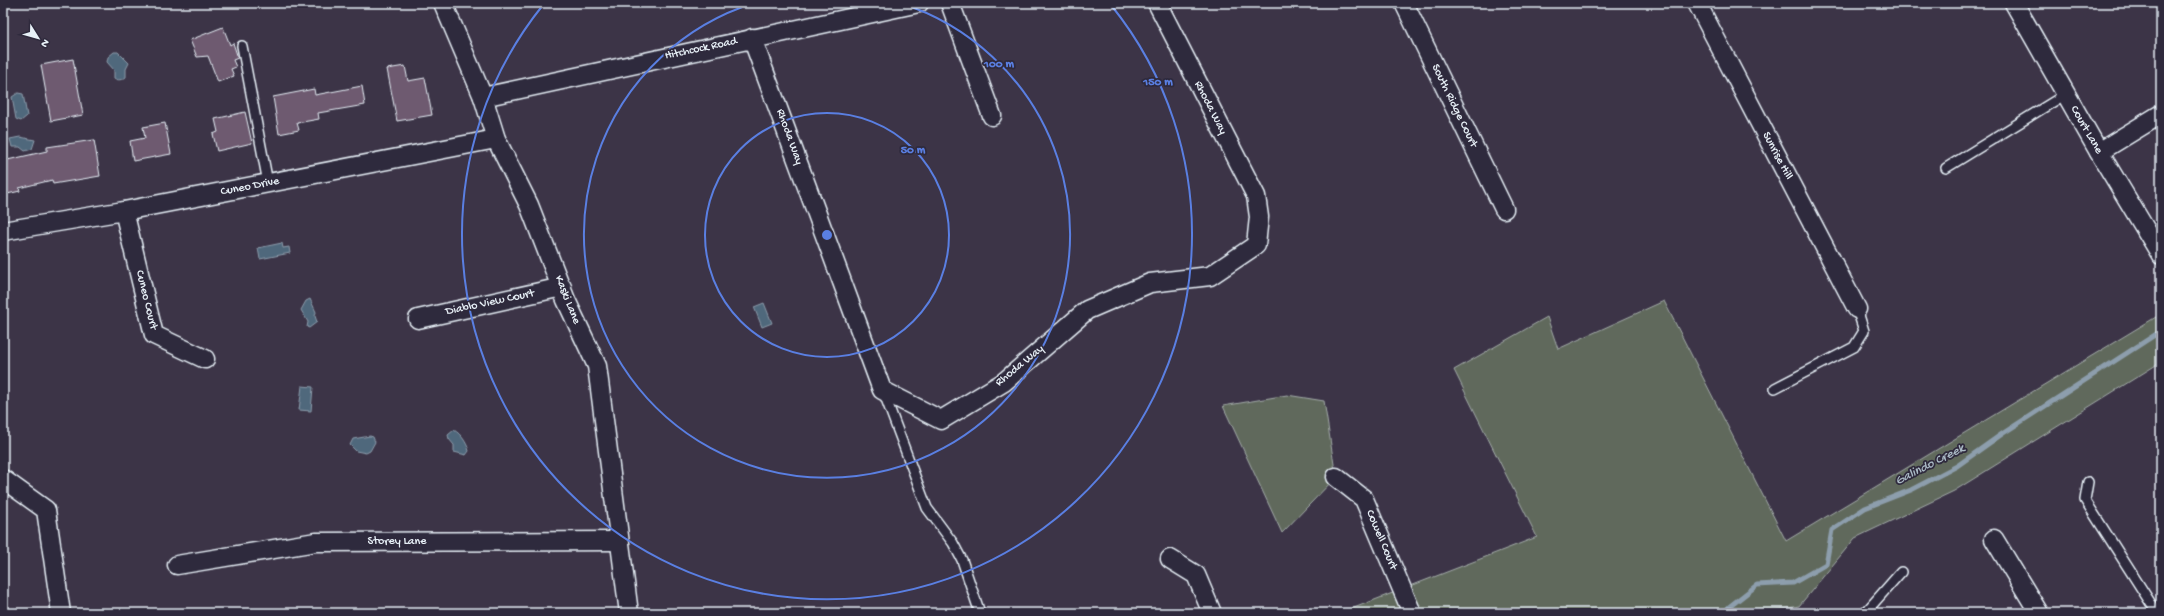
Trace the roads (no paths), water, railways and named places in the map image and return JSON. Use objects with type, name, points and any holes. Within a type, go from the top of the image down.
[{"type":"street","name":"Kaski Lane","points":[[443,3],[483,97],[496,139],[529,206],[566,300],[597,366],[628,613]]},
{"type":"street","name":"Hitchcock Road","points":[[483,97],[895,5],[919,3]]},
{"type":"street","points":[[950,3],[992,116]]},
{"type":"street","name":"Rhoda Way","points":[[752,38],[882,390],[941,420],[1004,382],[1087,310],[1150,283],[1210,276],[1256,245],[1259,217],[1256,196],[1156,3]]},
{"type":"street","name":"South Ridge Court","points":[[1404,3],[1504,209]]},
{"type":"street","name":"Sunrise Hill","points":[[1697,3],[1857,309]]},
{"type":"street","name":"Court Lane","points":[[2014,3],[2099,152],[2161,254]]},
{"type":"street","points":[[2099,152],[2161,114]]},
{"type":"street","name":"Cuneo Drive","points":[[3,231],[124,211],[496,139]]},
{"type":"street","name":"Cuneo Court","points":[[124,211],[154,335],[205,359]]},
{"type":"street","name":"Diablo View Court","points":[[418,318],[562,287]]},
{"type":"street","name":"Cowell Court","points":[[1336,477],[1364,498],[1412,613]]},
{"type":"street","points":[[3,479],[46,510],[61,613]]},
{"type":"street","points":[[1994,539],[2039,613]]},
{"type":"street","name":"Storey Lane","points":[[177,565],[316,542],[619,541]]},
{"type":"street","points":[[1170,559],[1196,575],[1212,613]]},
{"type":"lane","points":[[242,46],[268,183]]},
{"type":"lane","points":[[1946,168],[2066,94]]},
{"type":"lane","points":[[1775,388],[1854,347],[1864,331],[1857,309]]},
{"type":"lane","points":[[882,390],[927,508],[953,543],[962,560],[980,611]]},
{"type":"lane","points":[[2088,482],[2085,500],[2157,613]]},
{"type":"lane","points":[[1865,613],[1901,572]]},
{"type":"water","points":[[114,52],[118,52],[129,63],[126,69],[126,77],[117,80],[114,78],[114,70],[107,62],[108,57]]},
{"type":"water","points":[[18,93],[23,94],[27,116],[21,121],[16,119],[12,97]]},
{"type":"water","points":[[20,137],[35,140],[32,149],[25,151],[20,147],[12,147],[10,139]]},
{"type":"water","points":[[282,243],[283,248],[289,247],[290,253],[260,259],[258,248]]},
{"type":"water","points":[[310,299],[316,312],[315,316],[317,322],[309,328],[307,327],[308,322],[301,310],[306,301]]},
{"type":"water","points":[[764,303],[772,323],[762,327],[754,307]]},
{"type":"water","points":[[302,386],[313,387],[311,411],[299,410]]},
{"type":"water","points":[[454,430],[461,436],[467,445],[469,451],[466,455],[454,452],[454,445],[449,439],[448,435]]},
{"type":"water","points":[[370,436],[373,437],[375,442],[370,451],[366,453],[356,451],[350,445],[353,439]]},
{"type":"waterway","name":"Galindo Creek","points":[[1725,613],[1729,607],[1757,585],[1793,583],[1826,564],[1832,530],[1865,508],[1911,490],[1957,466],[2002,434],[2161,331]]}]
